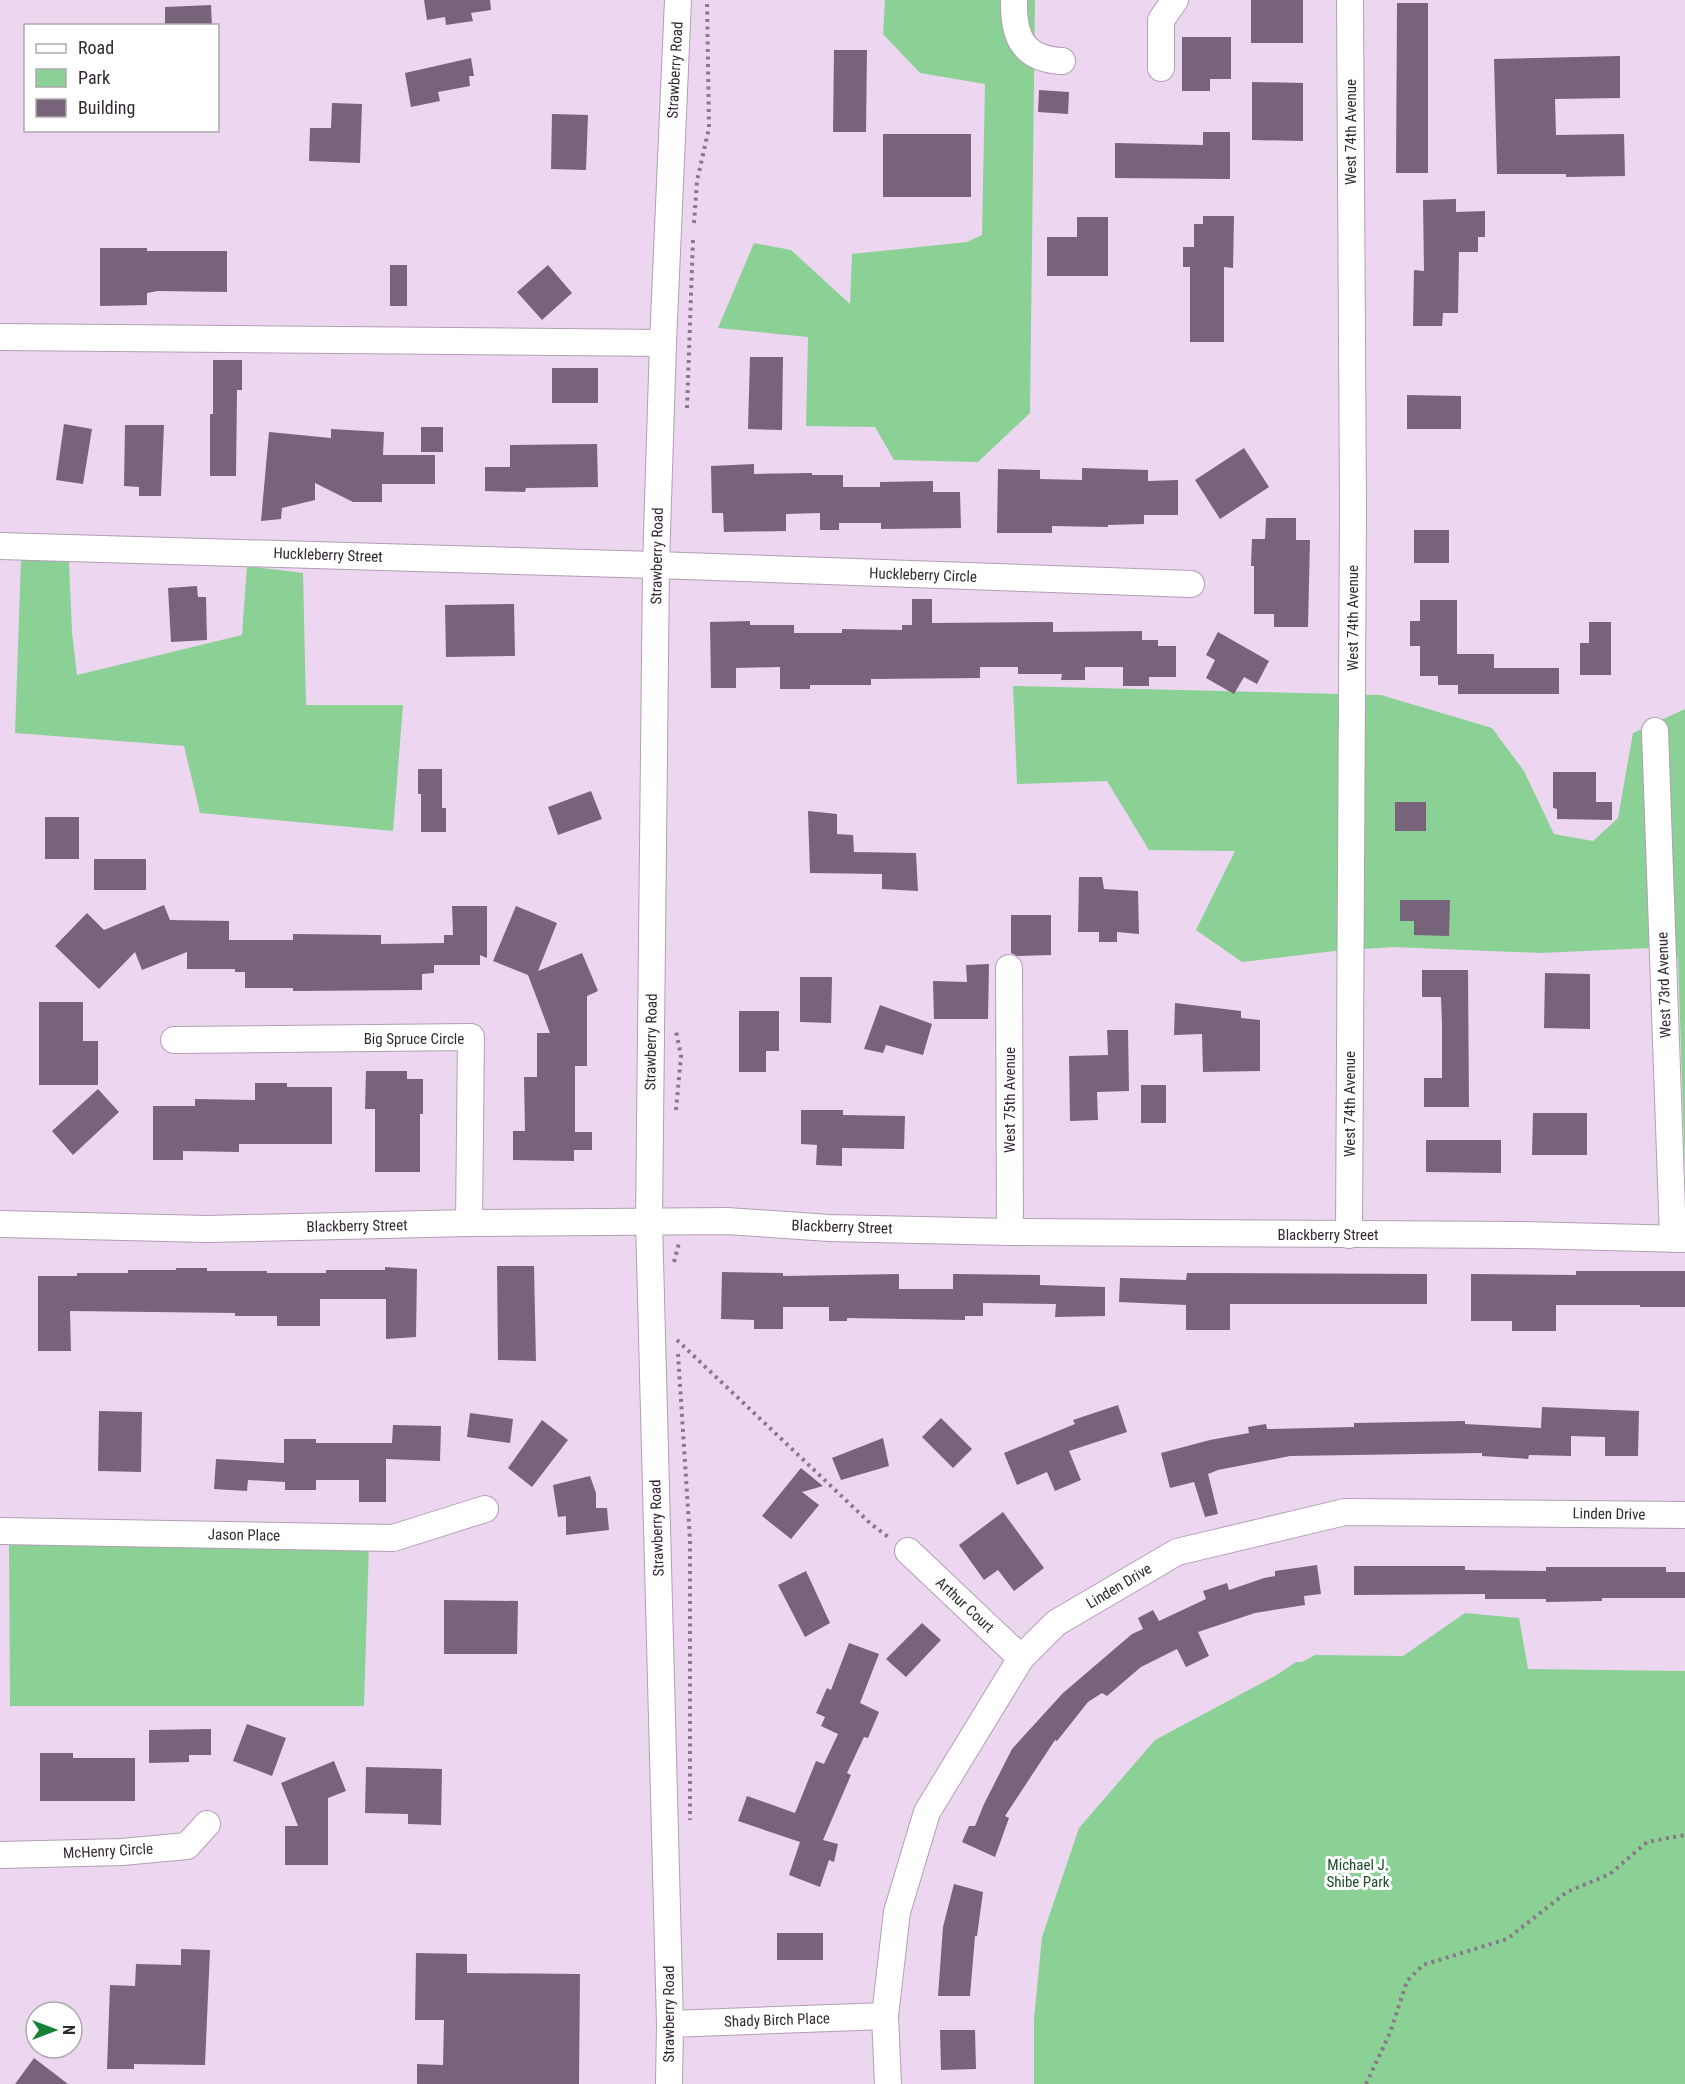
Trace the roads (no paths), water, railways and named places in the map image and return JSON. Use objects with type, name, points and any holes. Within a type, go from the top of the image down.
[{"type":"street","name":"Strawberry Road","points":[[669,2084],[670,2024],[649,1221],[656,565],[678,0]]},
{"type":"street","points":[[1014,0],[1016,22],[1024,47],[1032,55],[1045,60],[1062,61]]},
{"type":"street","points":[[1161,68],[1161,20],[1175,0]]},
{"type":"street","name":"West 74th Avenue","points":[[1349,1235],[1353,521],[1350,0]]},
{"type":"street","points":[[0,337],[663,343]]},
{"type":"street","name":"Huckleberry Street","points":[[0,546],[656,565]]},
{"type":"street","name":"Huckleberry Circle","points":[[656,565],[1191,584]]},
{"type":"street","name":"West 73rd Avenue","points":[[1655,731],[1679,1239]]},
{"type":"street","name":"West 75th Avenue","points":[[1009,968],[1010,1232]]},
{"type":"street","name":"Big Spruce Circle","points":[[174,1041],[471,1037],[469,1223]]},
{"type":"street","name":"Blackberry Street","points":[[0,1224],[207,1230],[469,1223],[727,1221],[829,1228],[1010,1232],[1509,1235],[1679,1239]]},
{"type":"street","name":"Jason Place","points":[[0,1531],[393,1538],[485,1509]]},
{"type":"street","name":"Linden Drive","points":[[888,2084],[885,2016],[897,1912],[927,1812],[1021,1658],[1056,1623],[1177,1552],[1345,1512],[1685,1515]]},
{"type":"street","name":"Arthur Court","points":[[908,1551],[1021,1658]]},
{"type":"street","name":"McHenry Circle","points":[[0,1855],[122,1852],[187,1846],[207,1824]]},
{"type":"street","name":"Shady Birch Place","points":[[670,2024],[885,2016]]},
{"type":"park label","name":"Michael J. Shibe Park","points":[[1358,1874]]}]
